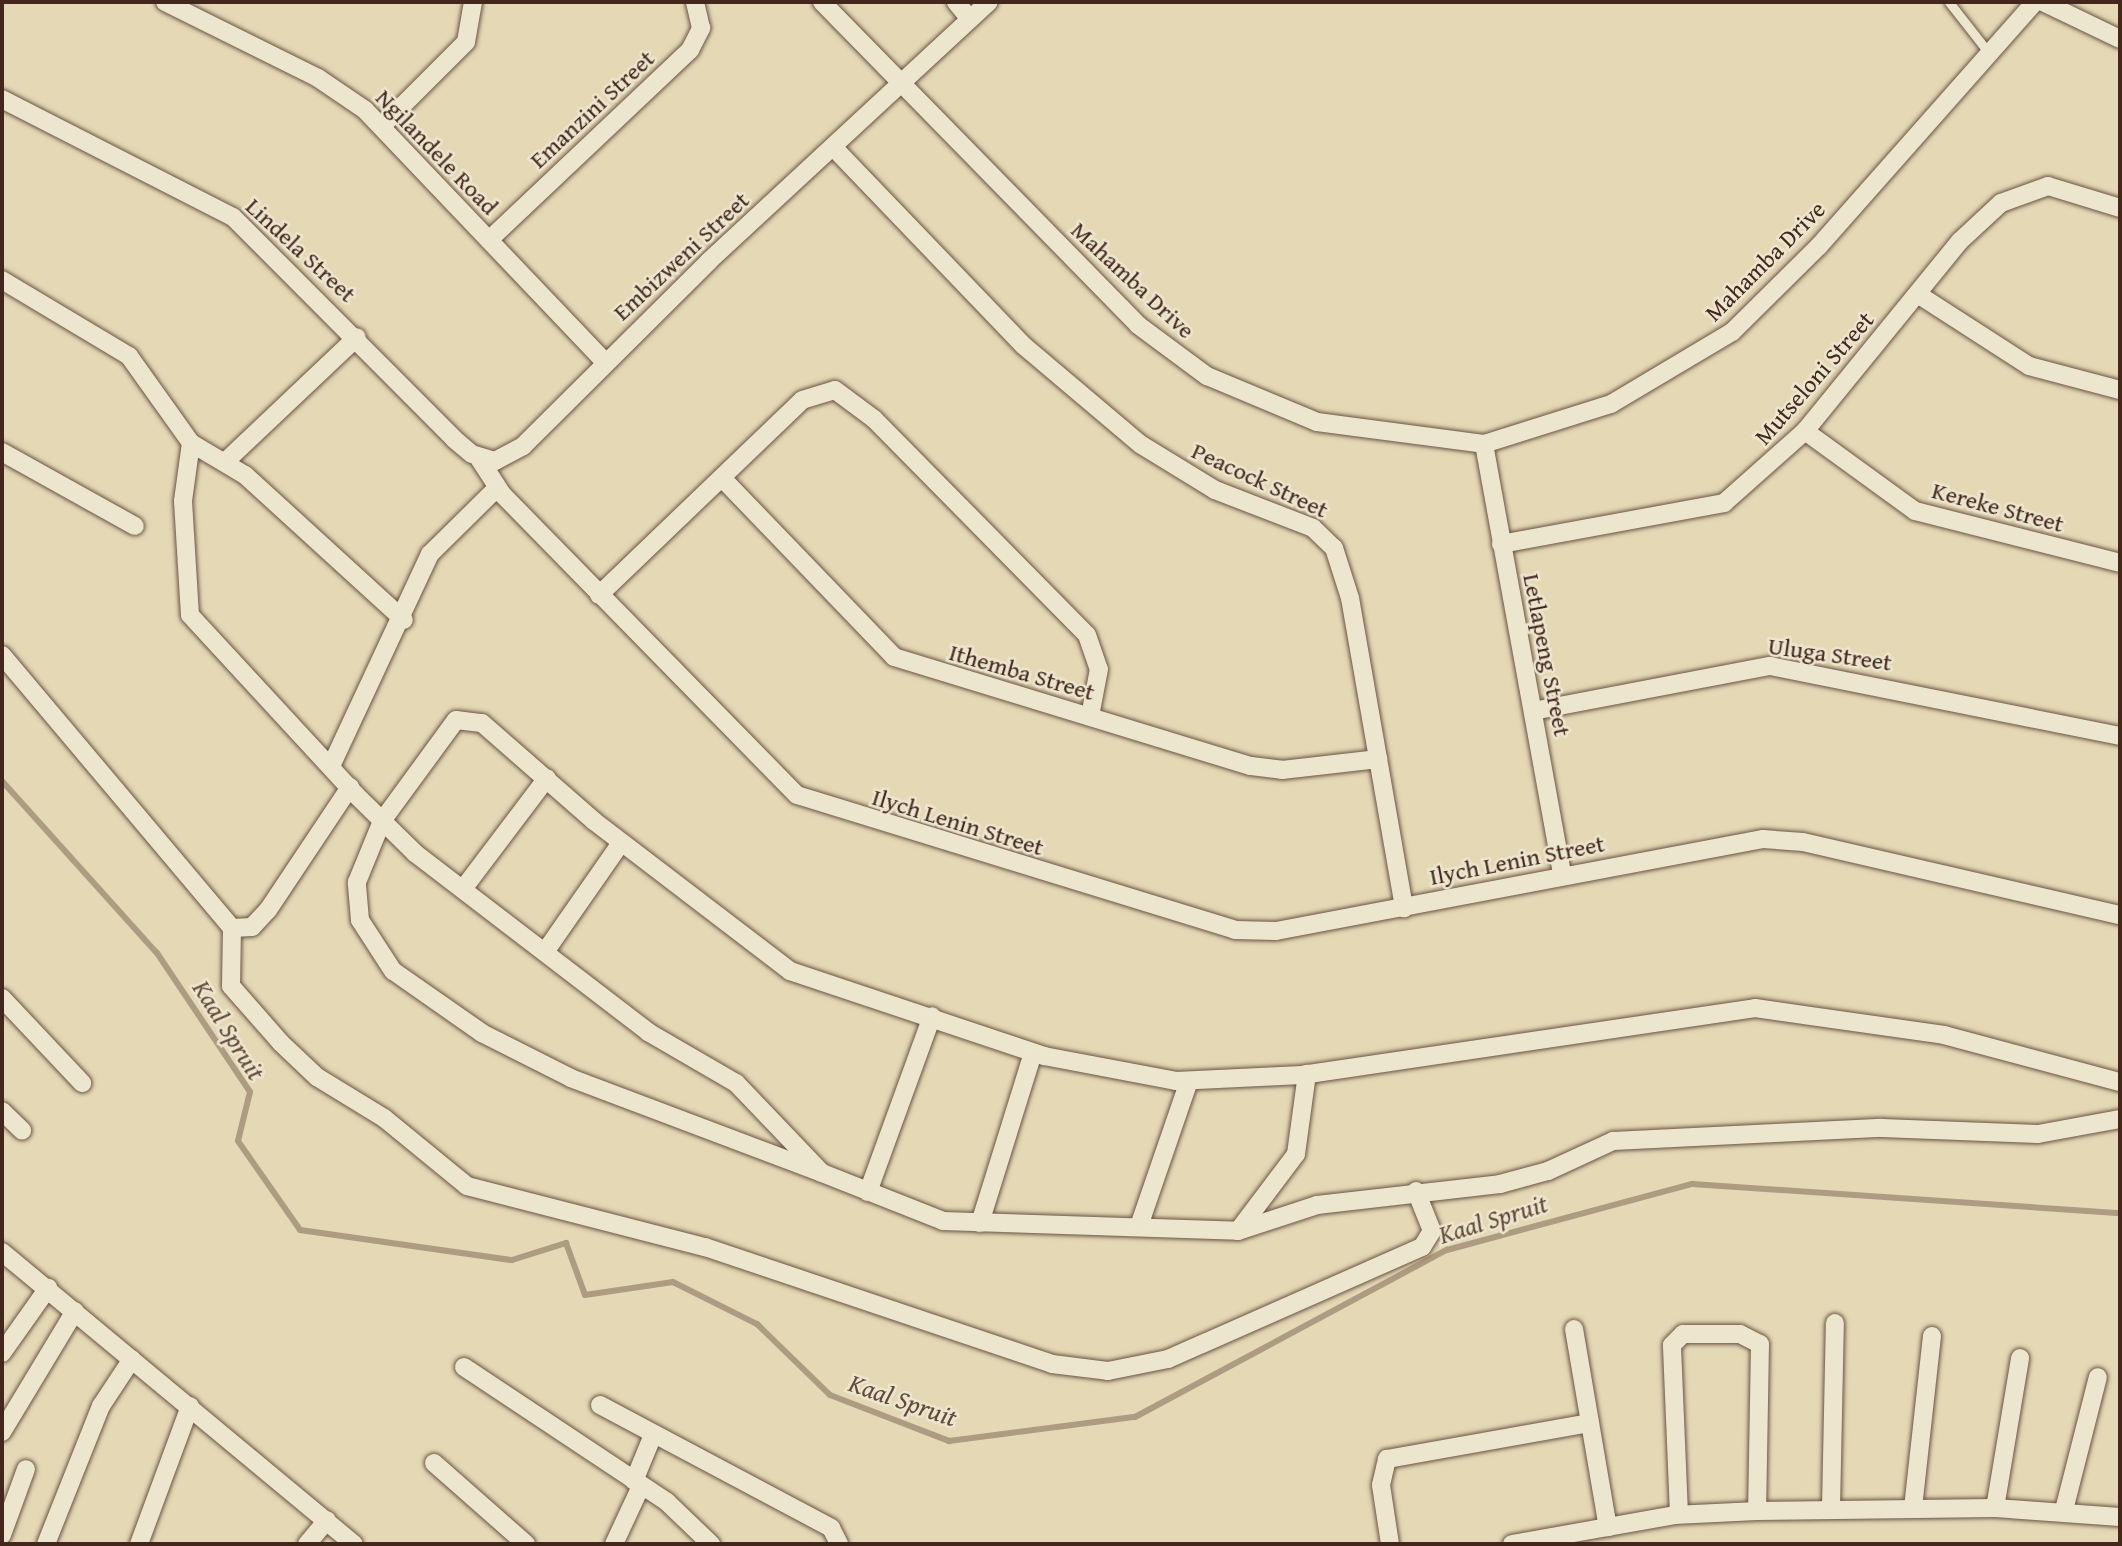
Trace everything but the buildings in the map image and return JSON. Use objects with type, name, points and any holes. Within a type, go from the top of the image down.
[{"type":"street","name":"Ngilandele Road","points":[[165,2],[318,78],[382,126],[604,361]]},
{"type":"street","points":[[382,126],[466,42],[474,2]]},
{"type":"street","name":"Emanzini Street","points":[[489,240],[690,50],[701,28],[695,2]]},
{"type":"street","name":"Mahamba Drive","points":[[822,2],[1138,325],[1208,376],[1317,422],[1484,444],[1611,404],[1732,332],[1819,246],[2035,2]]},
{"type":"street","points":[[956,2],[970,19]]},
{"type":"street","name":"Embizweni Street","points":[[486,459],[523,446],[604,361],[835,149],[900,84],[989,2]]},
{"type":"street","points":[[2043,2],[2120,39]]},
{"type":"street","name":"Lindela Street","points":[[2,99],[233,217],[486,459],[497,488]]},
{"type":"street","name":"Peacock Street","points":[[835,149],[1024,346],[1154,455],[1215,490],[1327,539],[1343,568],[1404,908]]},
{"type":"street","name":"Mutseloni Street","points":[[1501,544],[1724,503],[1805,431],[1969,231],[2024,191],[2070,190],[2120,208]]},
{"type":"street","points":[[2,280],[129,356],[191,443],[226,461],[404,620]]},
{"type":"street","points":[[1919,295],[2029,366],[2120,390]]},
{"type":"street","points":[[226,461],[357,337]]},
{"type":"street","points":[[599,596],[808,396],[825,389],[845,393],[1087,635],[1099,669],[1090,716]]},
{"type":"street","name":"Kereke Street","points":[[1805,431],[1915,511],[2120,563]]},
{"type":"street","points":[[191,443],[183,501],[190,615],[332,764],[382,821],[463,889],[547,948],[648,1032],[736,1083],[822,1173]]},
{"type":"street","name":"Letlapeng Street","points":[[1484,444],[1562,874]]},
{"type":"street","points":[[2,452],[135,526]]},
{"type":"street","name":"Ithemba Street","points":[[723,479],[888,653],[1266,769],[1378,759]]},
{"type":"street","points":[[332,764],[404,620],[430,554],[497,488]]},
{"type":"street","name":"Ilych Lenin Street","points":[[497,488],[787,787],[818,806],[1247,933],[1404,908],[1562,874],[1744,841],[1789,841],[2120,915]]},
{"type":"street","points":[[2,655],[232,928],[231,986],[281,1044],[317,1077],[384,1118],[467,1186],[705,1247],[1052,1364],[1108,1371],[1168,1359],[1422,1247],[1432,1231],[1416,1191]]},
{"type":"street","name":"Uluga Street","points":[[1533,711],[1774,666],[2120,736]]},
{"type":"street","points":[[2120,1082],[1944,1035],[1755,1007],[1307,1074],[1189,1081],[1033,1053],[932,1016],[790,971],[621,843],[482,723],[461,718],[382,821],[356,882],[355,908],[393,971],[418,993],[482,1034],[580,1082],[943,1221],[1238,1231],[1317,1205],[1513,1181],[1627,1139],[1882,1128],[2038,1134],[2120,1119]]},
{"type":"street","points":[[463,889],[547,778]]},
{"type":"street","points":[[232,928],[252,927],[268,910],[350,787]]},
{"type":"street","points":[[547,948],[621,843]]},
{"type":"street","points":[[2,998],[82,1083]]},
{"type":"street","points":[[868,1192],[932,1016]]},
{"type":"street","points":[[980,1223],[1033,1053]]},
{"type":"street","points":[[1238,1231],[1296,1154],[1307,1074]]},
{"type":"street","points":[[1139,1226],[1189,1081]]},
{"type":"street","points":[[2,1111],[22,1130]]},
{"type":"street","points":[[2,1252],[354,1544]]},
{"type":"street","points":[[2,1353],[48,1288]]},
{"type":"street","points":[[2,1432],[75,1311]]},
{"type":"street","points":[[1831,1508],[1835,1323]]},
{"type":"street","points":[[1574,1329],[1608,1527]]},
{"type":"street","points":[[1679,1514],[1672,1345],[1683,1335],[1740,1334],[1760,1344],[1757,1511]]},
{"type":"street","points":[[1913,1508],[1932,1336]]},
{"type":"street","points":[[1995,1508],[2020,1358]]},
{"type":"street","points":[[46,1544],[101,1406],[132,1359]]},
{"type":"street","points":[[464,1367],[637,1484],[711,1544]]},
{"type":"street","points":[[2064,1510],[2098,1377]]},
{"type":"street","points":[[600,1405],[831,1528],[839,1544]]},
{"type":"street","points":[[139,1544],[190,1406]]},
{"type":"street","points":[[1390,1544],[1381,1485],[1387,1459],[1590,1423]]},
{"type":"street","points":[[614,1544],[653,1435]]},
{"type":"street","points":[[434,1463],[526,1544]]},
{"type":"street","points":[[2,1535],[26,1469]]},
{"type":"street","points":[[1512,1544],[1679,1514],[1831,1508],[1995,1508],[2064,1510],[2120,1517]]},
{"type":"street","points":[[307,1544],[327,1520]]},
{"type":"lane","points":[[1948,2],[1989,53]]},
{"type":"waterway","name":"Kaal Spruit","points":[[2,781],[157,953],[250,1092],[238,1141],[300,1230],[512,1260],[566,1243],[585,1295],[673,1282],[757,1324],[830,1395],[949,1441],[1135,1417],[1447,1250],[1692,1184],[2120,1213]]}]
